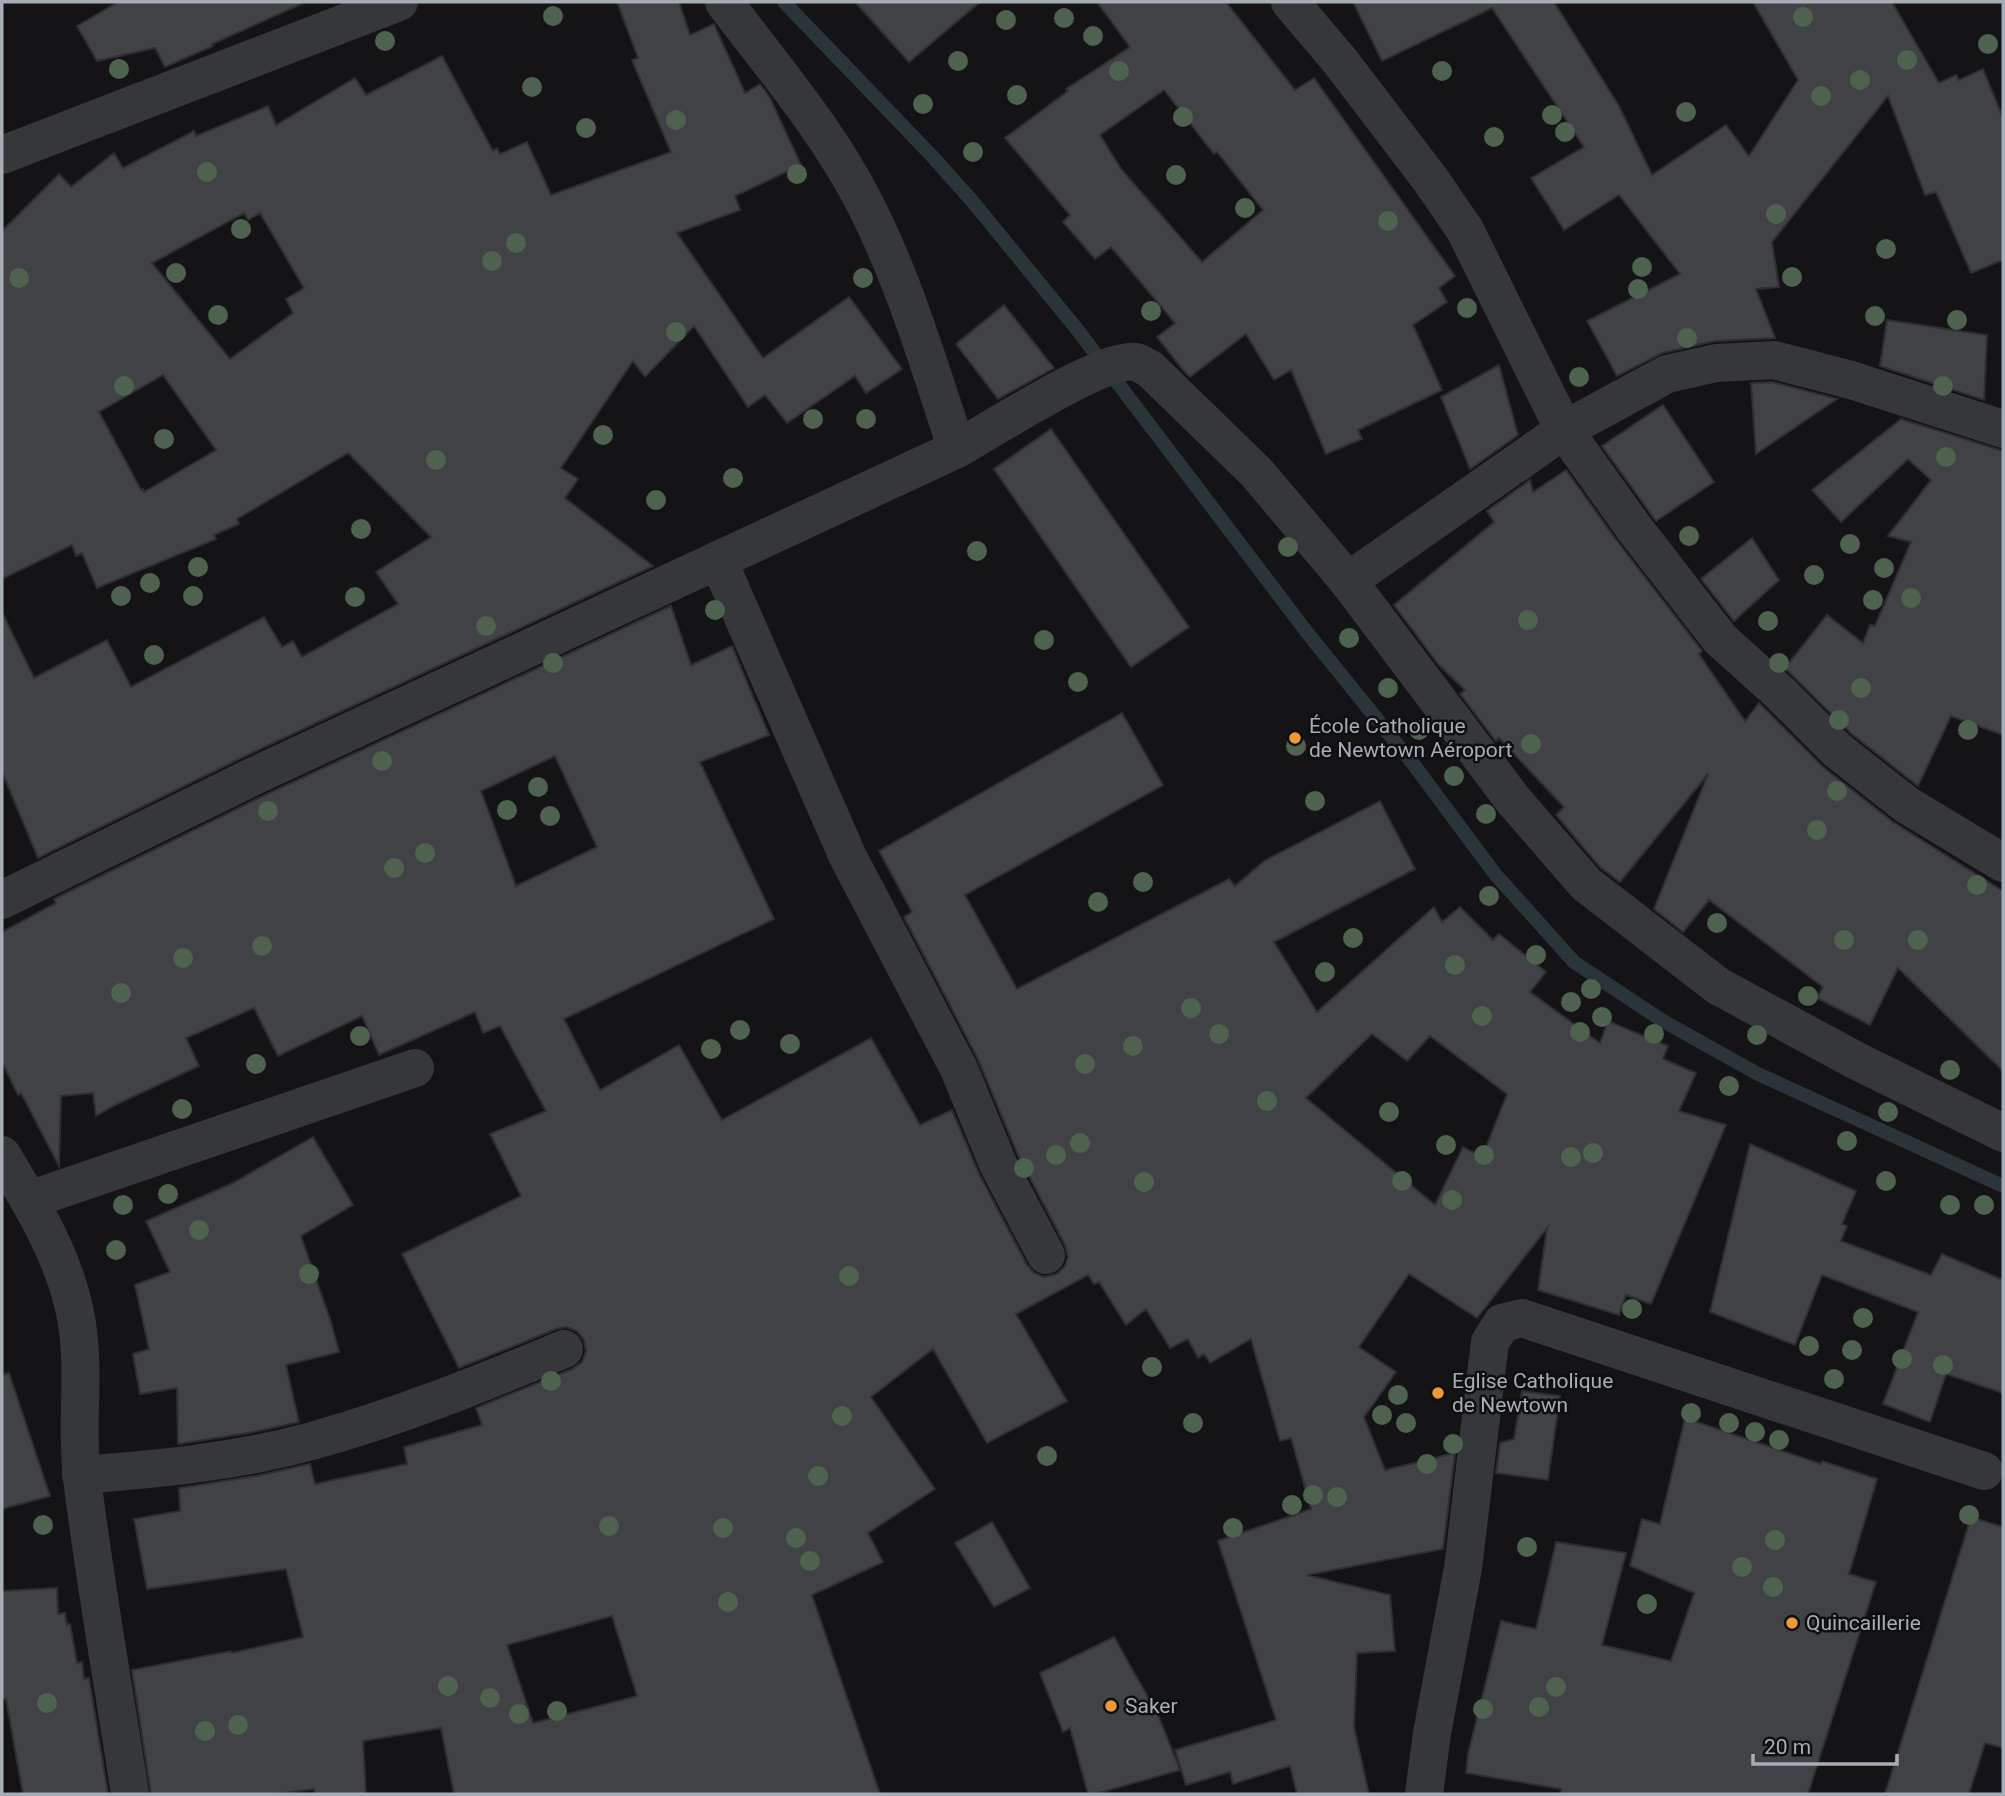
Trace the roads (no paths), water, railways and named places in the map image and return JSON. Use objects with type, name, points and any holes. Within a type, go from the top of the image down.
[{"type":"street","points":[[2,155],[399,2]]},
{"type":"street","points":[[724,2],[827,138],[864,203],[903,286],[957,449]]},
{"type":"street","points":[[1290,2],[1340,61],[1430,179],[1465,230],[1564,430],[1641,538],[1720,639],[1780,692],[1837,750],[1908,805],[2003,863]]},
{"type":"street","points":[[1348,581],[1564,430],[1667,373],[1716,363],[1774,360],[1851,380],[2003,429]]},
{"type":"street","points":[[2,900],[252,777],[957,449],[1057,392],[1104,369],[1135,362],[1150,369],[1257,472],[1348,581],[1514,801],[1586,884],[1718,986],[1855,1060],[2003,1133]]},
{"type":"street","points":[[718,560],[848,857],[959,1069],[998,1164],[1046,1255]]},
{"type":"street","points":[[29,1200],[415,1068]]},
{"type":"street","points":[[2,1155],[29,1200],[60,1262],[75,1310],[79,1359],[81,1475],[130,1794]]},
{"type":"street","points":[[1424,1794],[1432,1733],[1463,1568],[1490,1342],[1502,1323],[1522,1318],[1984,1471]]},
{"type":"street","points":[[81,1475],[187,1466],[307,1442],[434,1402],[564,1349]]},
{"type":"waterway","points":[[784,2],[973,202],[1076,328],[1495,874],[1574,962],[1663,1021],[1758,1074],[2003,1186]]},
{"type":"place","name":"École Catholique de Newtown Aéroport","points":[[1295,738]]},
{"type":"place","name":"Eglise Catholique de Newtown","points":[[1438,1393]]},
{"type":"place","name":"Quincaillerie","points":[[1792,1623]]},
{"type":"place","name":"Saker","points":[[1111,1706]]}]
